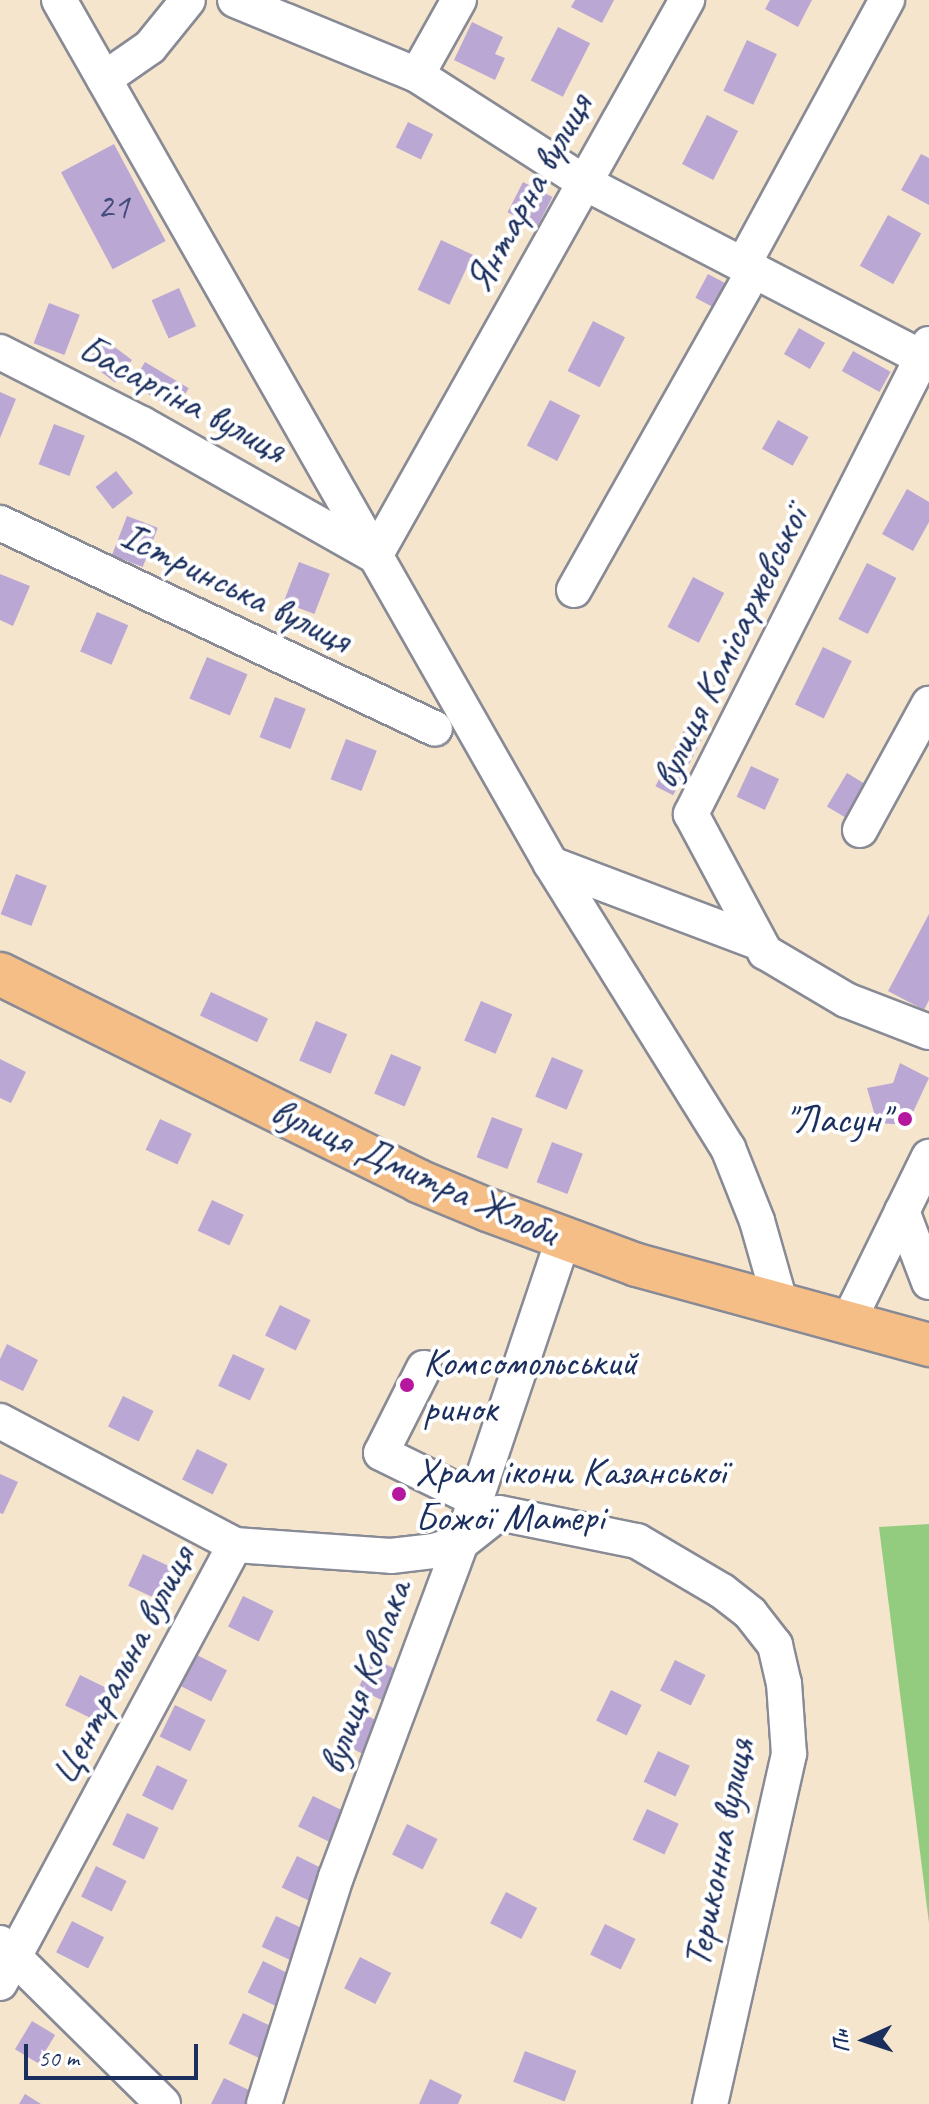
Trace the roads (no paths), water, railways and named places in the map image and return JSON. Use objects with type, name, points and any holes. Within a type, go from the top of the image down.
[{"type":"main road","name":"вулиця Дмитра Жлоби","points":[[0,974],[418,1181],[637,1265],[929,1345]]},
{"type":"street","points":[[59,0],[551,864],[728,1148],[757,1221],[781,1305]]},
{"type":"street","points":[[104,79],[150,47],[188,0]]},
{"type":"street","points":[[235,0],[417,75],[585,183],[749,268],[927,354]]},
{"type":"street","points":[[417,75],[459,0]]},
{"type":"street","name":"Янтарна вулиця","points":[[375,556],[687,0]]},
{"type":"street","points":[[574,590],[749,268],[887,0]]},
{"type":"street","name":"Басаргіна вулиця","points":[[0,352],[325,524],[375,556]]},
{"type":"street","name":"вулиця Комісаржевської","points":[[927,354],[691,814],[755,941],[782,966],[846,1000],[929,1032]]},
{"type":"street","name":"Істринська вулиця","points":[[0,523],[435,729]]},
{"type":"street","points":[[860,830],[929,704]]},
{"type":"street","points":[[551,864],[755,941]]},
{"type":"street","points":[[848,1322],[929,1157]]},
{"type":"street","points":[[902,1211],[929,1282]]},
{"type":"street","name":"вулиця Ковпака","points":[[264,2104],[336,1877],[461,1543],[564,1237]]},
{"type":"street","points":[[424,1368],[381,1453],[475,1499]]},
{"type":"street","points":[[0,1421],[235,1545]]},
{"type":"street","name":"Териконна вулиця","points":[[461,1543],[499,1513],[637,1541],[722,1591],[750,1613],[775,1645],[784,1683],[789,1754],[710,2104]]},
{"type":"street","name":"Центральна вулиця","points":[[5,1960],[235,1545],[391,1556],[461,1543]]},
{"type":"street","points":[[5,1960],[163,2104]]},
{"type":"place","name":"\"Ласун\"","points":[[905,1119]]},
{"type":"place","name":"Комсомольський ринок","points":[[407,1385]]},
{"type":"place","name":"Храм ікони Казанської Божої Матері","points":[[399,1494]]}]
